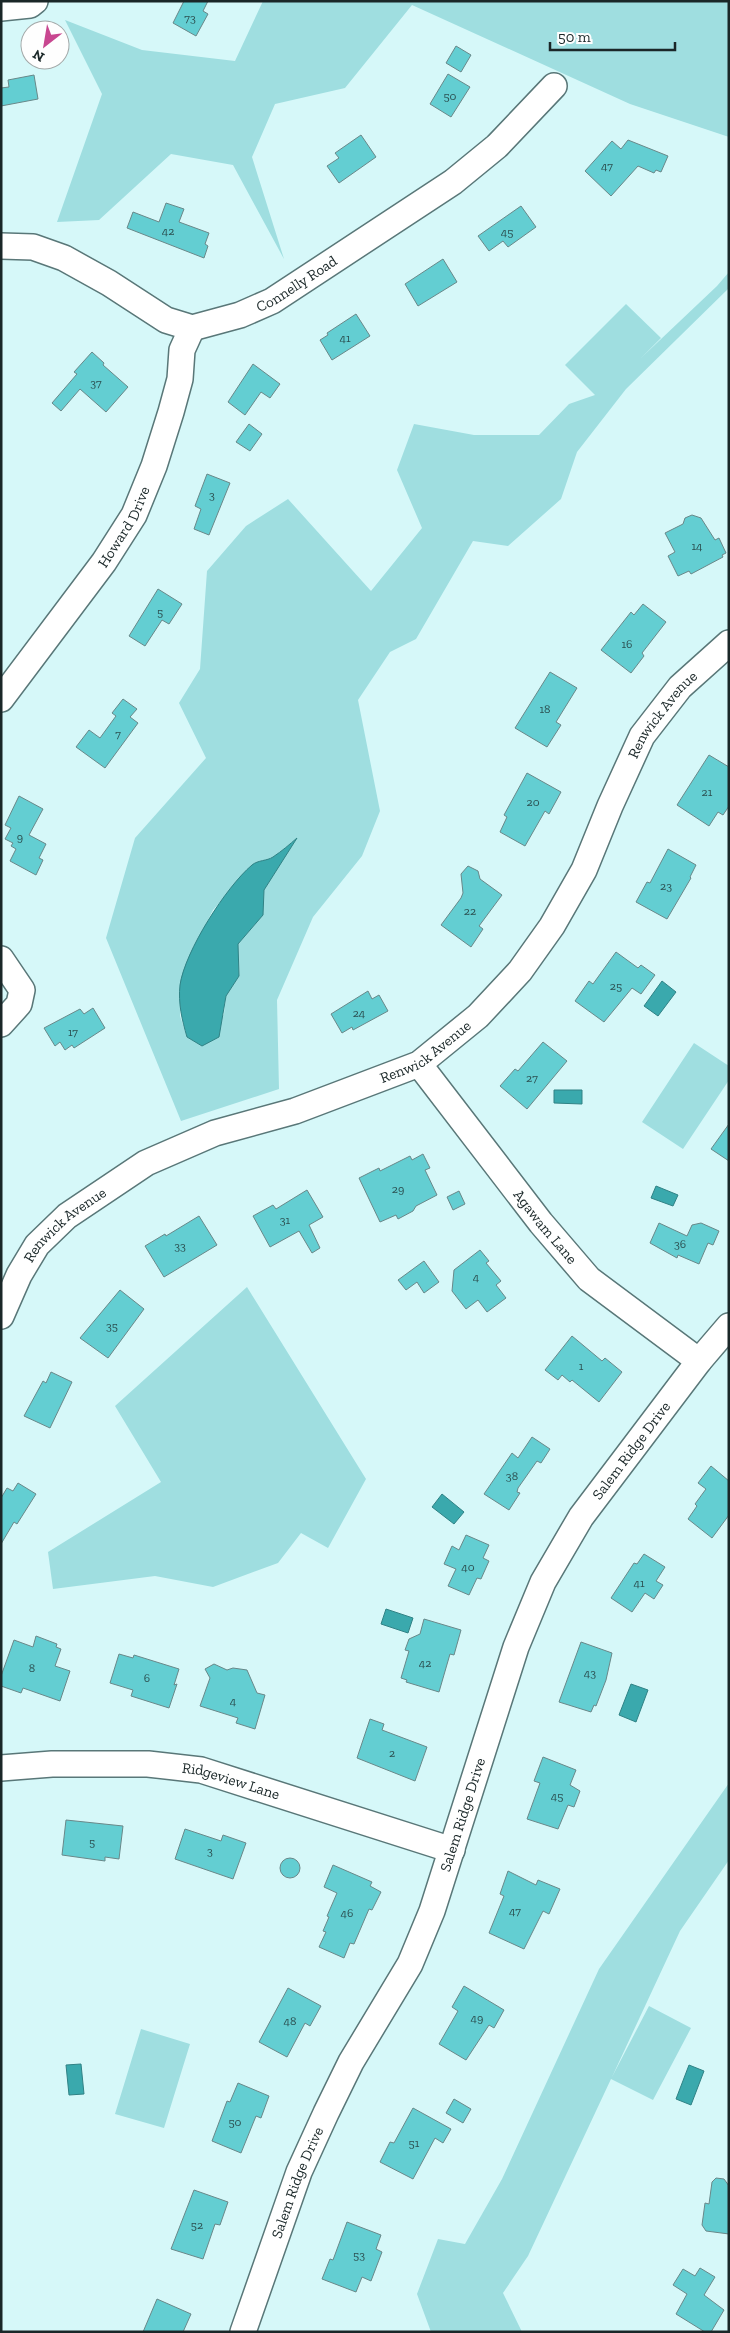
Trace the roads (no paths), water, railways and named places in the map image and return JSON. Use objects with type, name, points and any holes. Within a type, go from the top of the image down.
[{"type":"street","points":[[1,8],[30,5],[36,1]]},
{"type":"street","name":"Connelly Road","points":[[192,328],[240,315],[272,301],[453,182],[497,146],[554,86]]},
{"type":"street","points":[[1,246],[32,247],[64,258],[110,283],[166,320],[192,328]]},
{"type":"street","name":"Howard Drive","points":[[1,699],[104,562],[134,515],[154,466],[171,412],[180,379],[182,350],[192,328]]},
{"type":"street","name":"Renwick Avenue","points":[[1,1316],[19,1275],[37,1246],[67,1216],[146,1163],[214,1133],[295,1111],[419,1064],[478,1016],[520,971],[552,926],[584,870],[610,806],[642,736],[680,686],[729,643]]},
{"type":"street","points":[[1,959],[22,990],[19,1004],[1,1024]]},
{"type":"street","name":"Agawam Lane","points":[[419,1064],[541,1223],[589,1279],[699,1361]]},
{"type":"street","name":"Salem Ridge Drive","points":[[243,2332],[299,2172],[351,2062],[410,1964],[432,1911],[516,1646],[544,1582],[581,1517],[699,1361],[729,1326]]},
{"type":"street","name":"Ridgeview Lane","points":[[1,1768],[52,1764],[140,1764],[200,1770],[452,1850]]}]
